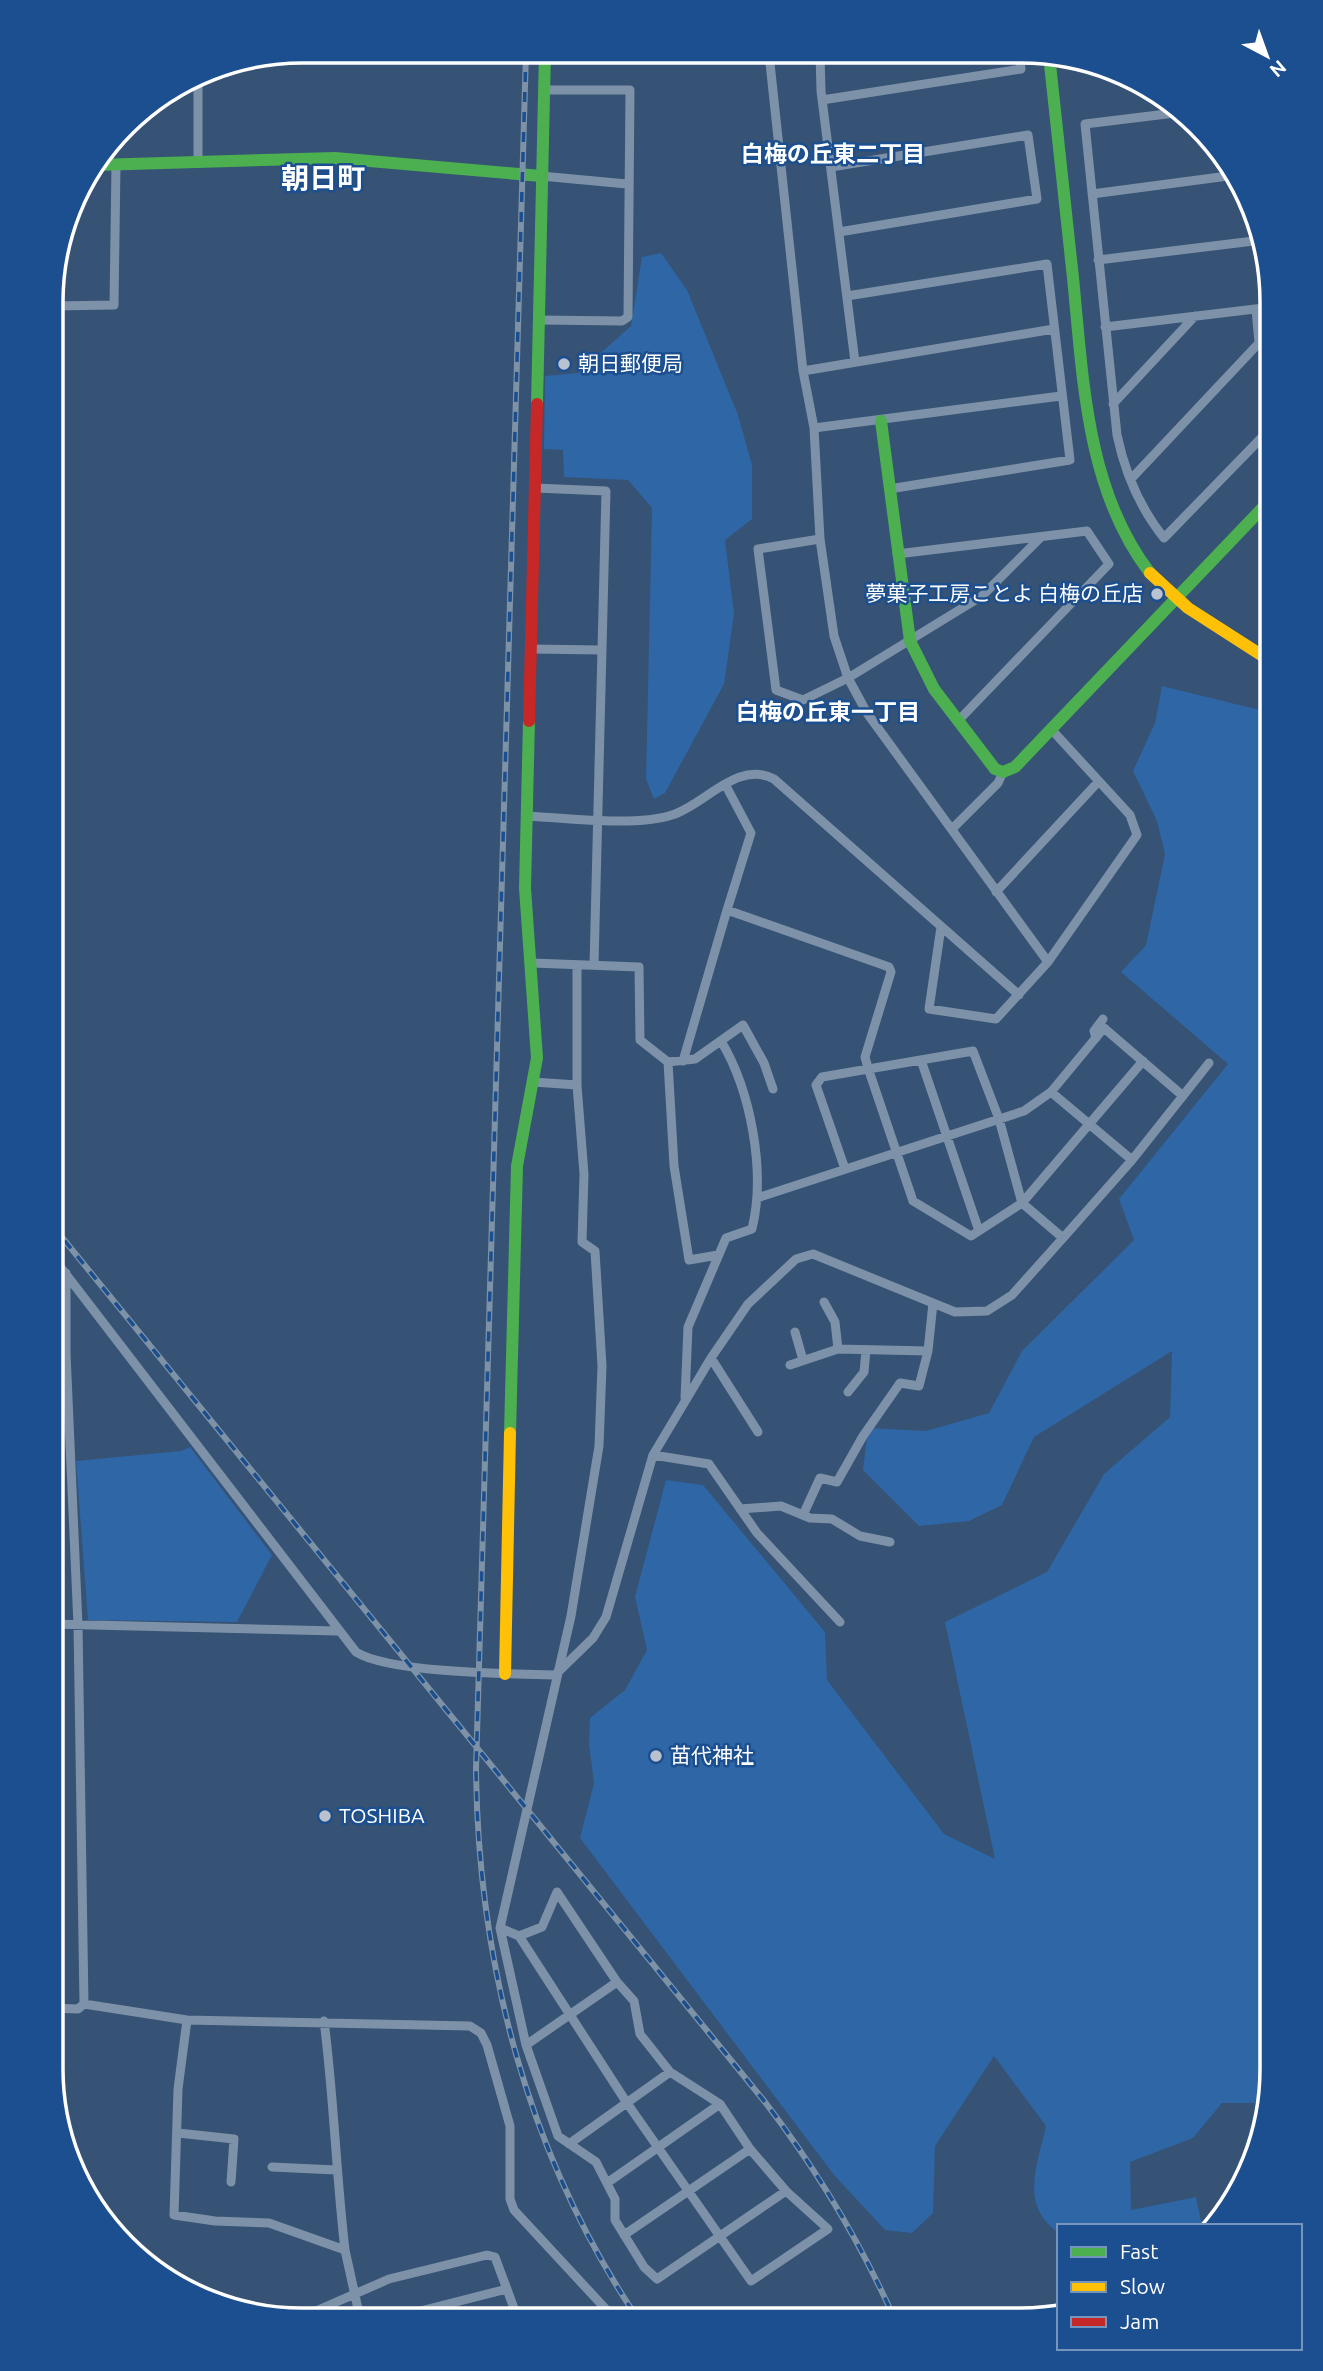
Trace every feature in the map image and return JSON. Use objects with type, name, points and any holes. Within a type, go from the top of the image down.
[{"type":"street","points":[[770,63],[803,371],[814,428],[820,539],[834,636],[848,678],[867,713],[1048,962]]},
{"type":"street","points":[[820,63],[822,100],[855,362]]},
{"type":"street","points":[[822,100],[1021,69],[1020,63]]},
{"type":"street","points":[[505,1674],[515,1200],[517,1166],[533,1082],[537,1037],[525,888],[545,64]]},
{"type":"street","points":[[1050,65],[1092,439],[1108,497],[1122,531],[1147,569],[1176,599],[1260,654]]},
{"type":"street","points":[[198,88],[198,163]]},
{"type":"street","points":[[540,320],[622,321],[628,317],[627,184],[630,90],[545,90]]},
{"type":"street","points":[[1167,113],[1085,124],[1113,404],[1122,461],[1150,519],[1164,538],[1260,439]]},
{"type":"street","points":[[831,167],[1028,135],[1037,199],[839,232]]},
{"type":"street","points":[[107,165],[335,158],[627,184]]},
{"type":"street","points":[[63,306],[114,305],[116,165]]},
{"type":"street","points":[[1092,194],[1224,177]]},
{"type":"street","points":[[1098,260],[1251,241]]},
{"type":"street","points":[[847,296],[1046,264],[1070,460],[889,489]]},
{"type":"street","points":[[1131,479],[1259,343],[1256,309]]},
{"type":"street","points":[[1105,327],[1260,309]]},
{"type":"street","points":[[1113,404],[1195,316]]},
{"type":"street","points":[[803,371],[1054,329]]},
{"type":"street","points":[[814,428],[1061,396]]},
{"type":"street","points":[[881,421],[909,641],[934,689],[995,769],[1003,772]]},
{"type":"street","points":[[535,488],[606,491],[594,965]]},
{"type":"street","points":[[952,829],[998,783],[1003,772],[1015,766],[1260,511]]},
{"type":"street","points":[[897,554],[1087,530],[1109,564],[958,721]]},
{"type":"street","points":[[820,539],[758,549],[776,690],[803,700],[848,678],[982,596],[1040,538]]},
{"type":"street","points":[[531,649],[601,650]]},
{"type":"street","points":[[941,927],[929,1009],[996,1019],[1048,962],[1137,835],[1130,815],[1051,729]]},
{"type":"street","points":[[527,816],[598,819],[670,816],[690,808],[725,784],[750,773],[763,774],[774,779],[1019,995]]},
{"type":"street","points":[[996,892],[1099,781]]},
{"type":"street","points":[[683,1061],[751,833],[725,784]]},
{"type":"street","points":[[727,910],[889,967],[891,972],[865,1057],[868,1069],[913,1201],[971,1236],[1022,1203],[1143,1061]]},
{"type":"street","points":[[532,963],[639,967],[640,1041],[668,1062],[683,1061],[695,1059],[743,1026],[764,1063],[773,1088]]},
{"type":"street","points":[[577,965],[577,1086],[584,1174],[582,1242],[595,1251],[602,1366],[599,1446],[589,1522],[571,1616],[555,1675],[500,1928],[526,2045],[558,2136],[596,2162],[615,2199],[615,2220],[643,2267],[657,2279],[786,2191]]},
{"type":"street","points":[[1096,1038],[1094,1031],[1103,1019]]},
{"type":"street","points":[[757,1198],[1024,1111],[1051,1092],[1104,1028],[1183,1096]]},
{"type":"street","points":[[685,1400],[688,1327],[726,1238],[752,1229],[757,1198],[759,1175],[737,1067],[722,1041]]},
{"type":"street","points":[[845,1169],[816,1085],[822,1077],[973,1051],[999,1119],[1022,1203],[1063,1238]]},
{"type":"street","points":[[921,1060],[949,1135],[979,1231]]},
{"type":"street","points":[[668,1062],[674,1167],[689,1260],[718,1255]]},
{"type":"street","points":[[63,1269],[336,1631],[356,1652],[377,1662],[505,1674],[555,1675],[593,1638],[606,1616],[653,1455],[711,1358],[748,1304],[783,1270],[804,1256],[823,1256],[955,1312],[987,1311],[1012,1295],[1132,1160],[1209,1063]]},
{"type":"street","points":[[533,1082],[577,1086]]},
{"type":"street","points":[[1051,1092],[1132,1160]]},
{"type":"street","points":[[63,2008],[78,2009],[83,2004],[78,1625],[66,1353],[66,1273]]},
{"type":"street","points":[[824,1302],[835,1322],[838,1349]]},
{"type":"street","points":[[803,1515],[820,1478],[837,1482],[863,1436],[900,1383],[919,1386],[928,1351],[933,1303]]},
{"type":"street","points":[[795,1332],[803,1360]]},
{"type":"street","points":[[790,1365],[838,1349],[928,1351]]},
{"type":"street","points":[[848,1392],[864,1372],[866,1350]]},
{"type":"street","points":[[711,1358],[758,1432]]},
{"type":"street","points":[[653,1455],[709,1464],[757,1534],[840,1622]]},
{"type":"street","points":[[740,1509],[781,1506],[803,1515],[832,1519],[860,1536],[890,1542]]},
{"type":"street","points":[[63,1625],[336,1631]]},
{"type":"street","points":[[500,1928],[519,1936],[627,2103],[751,2281],[828,2229],[786,2191],[750,2149],[720,2104],[670,2072],[640,2034],[634,2001],[617,1982],[557,1892],[542,1927],[519,1936]]},
{"type":"street","points":[[526,2045],[617,1982]]},
{"type":"street","points":[[83,2004],[187,2020],[470,2026],[481,2033],[510,2126],[510,2199],[514,2210],[608,2308]]},
{"type":"street","points":[[187,2020],[178,2089],[174,2215],[215,2221],[269,2223],[345,2250]]},
{"type":"street","points":[[324,2021],[334,2103],[336,2169],[345,2250],[357,2308]]},
{"type":"street","points":[[569,2144],[670,2072]]},
{"type":"street","points":[[607,2183],[720,2104]]},
{"type":"street","points":[[178,2133],[234,2139],[231,2182]]},
{"type":"street","points":[[624,2235],[750,2149]]},
{"type":"street","points":[[272,2167],[336,2169]]},
{"type":"street","points":[[321,2308],[389,2279],[487,2255],[495,2257],[514,2308]]},
{"type":"street","points":[[432,2308],[507,2289]]},
{"type":"shaded area","points":[[661,253],[687,290],[738,415],[752,465],[752,519],[725,540],[734,614],[724,684],[665,793],[654,799],[646,779],[652,508],[628,480],[564,477],[563,450],[544,449],[545,376],[578,373],[631,326],[642,257]]},
{"type":"shaded area","points":[[1162,686],[1260,710],[1259,2084],[1257,2103],[1222,2103],[1193,2138],[1130,2162],[1131,2210],[1196,2197],[1202,2224],[1057,2224],[1057,2231],[1039,2211],[1035,2198],[1036,2170],[1046,2126],[994,2056],[935,2146],[933,2213],[912,2233],[885,2230],[834,2175],[580,1838],[594,1783],[589,1744],[590,1718],[625,1690],[647,1650],[635,1597],[666,1480],[703,1485],[825,1632],[827,1680],[944,1834],[995,1859],[945,1622],[1047,1572],[1104,1474],[1170,1417],[1172,1351],[1034,1437],[1002,1505],[969,1521],[919,1526],[863,1470],[868,1428],[926,1431],[989,1413],[1022,1351],[1134,1240],[1119,1199],[1228,1064],[1121,972],[1146,945],[1165,854],[1157,821],[1133,771],[1155,723]]},
{"type":"shaded area","points":[[190,1447],[272,1555],[237,1622],[88,1620],[76,1461],[181,1451]]},
{"type":"railway","points":[[526,64],[476,1769],[479,1842],[499,1986],[516,2056],[539,2125],[567,2192],[600,2257],[631,2308]]},
{"type":"railway","points":[[63,1239],[765,2102],[836,2207],[889,2308]]},
{"type":"traffic: fast","points":[[537,404],[545,64]]},
{"type":"traffic: fast","points":[[1050,65],[1080,355],[1091,432],[1112,506],[1129,541],[1150,573]]},
{"type":"traffic: fast","points":[[107,165],[335,158],[541,176]]},
{"type":"traffic: fast","points":[[881,421],[910,641],[934,689],[995,769],[1003,772],[1015,767],[1260,511]]},
{"type":"traffic: fast","points":[[510,1433],[517,1166],[537,1058],[525,888],[529,721]]},
{"type":"traffic: slow","points":[[1150,573],[1188,608],[1260,654]]},
{"type":"traffic: slow","points":[[505,1674],[510,1433]]},
{"type":"traffic: jam","points":[[529,721],[537,404]]},
{"type":"place","name":"朝日郵便局","points":[[564,364]]},
{"type":"place","name":"夢菓子工房ことよ 白梅の丘店","points":[[1157,594]]},
{"type":"place","name":"苗代神社","points":[[656,1756]]},
{"type":"place","name":"TOSHIBA","points":[[325,1816]]},
{"type":"district","name":"白梅の丘東二丁目","points":[[833,154]]},
{"type":"district","name":"朝日町","points":[[323,178]]},
{"type":"district","name":"白梅の丘東一丁目","points":[[828,712]]}]
